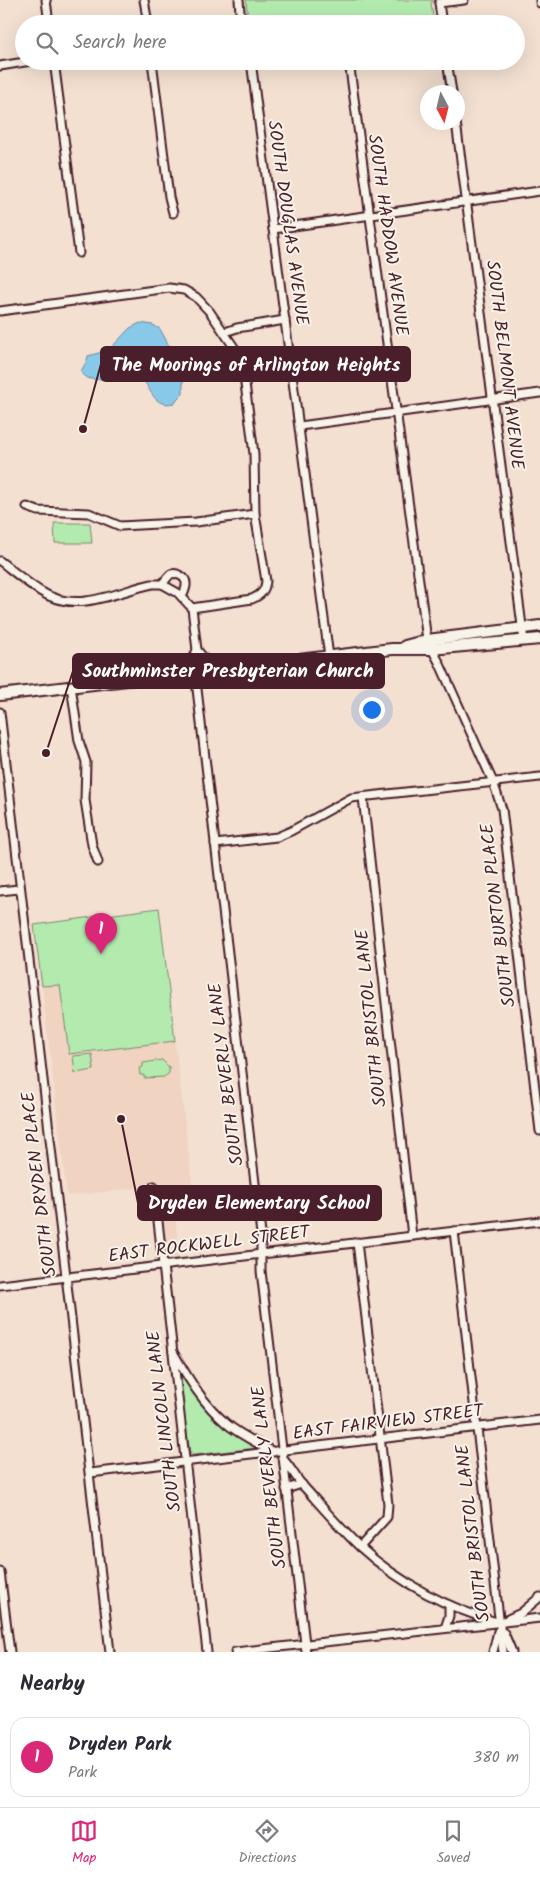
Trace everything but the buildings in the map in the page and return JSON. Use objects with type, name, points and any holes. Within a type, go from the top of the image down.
[{"type":"main road","points":[[429,645],[540,626]]},
{"type":"main road","points":[[0,695],[429,645],[540,639]]},
{"type":"street","points":[[46,0],[48,15]]},
{"type":"street","points":[[144,0],[146,15]]},
{"type":"street","points":[[239,0],[240,15]]},
{"type":"street","points":[[441,15],[439,3],[464,0]]},
{"type":"street","points":[[0,66],[15,64]]},
{"type":"street","points":[[55,70],[79,253]]},
{"type":"street","points":[[153,70],[169,196],[173,213]]},
{"type":"street","name":"SOUTH DOUGLAS AVENUE","points":[[251,70],[300,426],[329,657]]},
{"type":"street","name":"SOUTH HADDOW AVENUE","points":[[350,70],[429,645]]},
{"type":"street","points":[[448,70],[451,85]]},
{"type":"street","name":"SOUTH BELMONT AVENUE","points":[[457,130],[494,399],[524,641]]},
{"type":"street","points":[[273,229],[540,191]]},
{"type":"street","points":[[0,311],[169,288],[184,290],[196,297],[225,332],[238,353],[243,368],[255,461],[256,514],[266,580],[265,588],[260,595],[252,599],[192,608]]},
{"type":"street","points":[[225,332],[237,328],[285,320]]},
{"type":"street","points":[[300,426],[540,393]]},
{"type":"street","points":[[26,507],[38,511],[89,513],[120,526],[196,522],[256,514]]},
{"type":"street","points":[[2,562],[41,591],[70,602],[91,601],[144,586],[162,584],[182,597],[192,608],[197,650],[191,672]]},
{"type":"street","points":[[162,584],[170,575],[176,573],[183,576],[186,588],[182,597]]},
{"type":"street","name":"SOUTH BURTON PLACE","points":[[429,645],[439,662],[493,782],[502,809],[540,1131]]},
{"type":"street","points":[[197,650],[214,670]]},
{"type":"street","name":"SOUTH BEVERLY LANE","points":[[191,672],[215,844],[261,1234],[261,1253],[282,1458],[306,1652]]},
{"type":"street","points":[[71,686],[79,741],[86,762],[86,809],[92,845],[98,862]]},
{"type":"street","name":"SOUTH DRYDEN PLACE","points":[[0,712],[19,889],[67,1277],[110,1652]]},
{"type":"street","points":[[215,844],[277,837],[342,802],[363,797],[540,777]]},
{"type":"street","name":"SOUTH BRISTOL LANE","points":[[363,797],[412,1236]]},
{"type":"street","points":[[0,891],[19,889]]},
{"type":"street","name":"SOUTH LINCOLN LANE","points":[[154,1186],[207,1652]]},
{"type":"street","name":"EAST ROCKWELL STREET","points":[[0,1285],[261,1253],[540,1222]]},
{"type":"street","name":"SOUTH BRISTOL LANE","points":[[454,1231],[503,1652]]},
{"type":"street","points":[[357,1242],[388,1510],[386,1517],[360,1547]]},
{"type":"street","points":[[172,1350],[200,1396],[227,1424],[282,1458],[302,1484],[360,1547],[405,1581],[470,1615],[500,1623],[521,1612],[540,1598]]},
{"type":"street","name":"EAST FAIRVIEW STREET","points":[[90,1473],[540,1420]]},
{"type":"street","points":[[286,1489],[302,1484]]},
{"type":"street","points":[[0,1572],[10,1652]]},
{"type":"street","points":[[445,1628],[450,1605]]},
{"type":"street","points":[[235,1652],[540,1618]]},
{"type":"street","points":[[494,1652],[500,1623]]},
{"type":"street","points":[[500,1623],[512,1652]]},
{"type":"shaded area","points":[[60,984],[69,1054],[175,1041],[192,1183],[172,1186],[179,1257],[165,1258],[155,1186],[67,1196],[42,986]]},
{"type":"green space","points":[[246,0],[433,0],[431,3],[433,15],[248,15]]},
{"type":"green space","points":[[54,523],[90,523],[92,543],[55,543]]},
{"type":"green space","points":[[159,908],[175,1041],[69,1054],[60,985],[42,986],[34,925]]},
{"type":"green space","points":[[92,1054],[94,1070],[75,1073],[73,1056]]},
{"type":"green space","points":[[162,1060],[169,1067],[169,1073],[164,1077],[144,1078],[144,1075],[140,1075],[139,1068],[143,1067],[143,1063]]},
{"type":"green space","points":[[181,1377],[219,1424],[256,1448],[193,1455],[190,1453],[179,1378]]},
{"type":"water","points":[[140,323],[153,325],[160,329],[180,364],[183,377],[183,394],[174,403],[161,403],[157,400],[139,375],[91,379],[81,372],[88,356],[109,350],[130,328]]},
{"type":"place","name":"The Moorings of Arlington Heights","points":[[83,429]]},
{"type":"place","name":"Southminster Presbyterian Church","points":[[46,753]]},
{"type":"place","name":"Dryden Park","points":[[101,954]]},
{"type":"place","name":"Dryden Elementary School","points":[[121,1119]]}]
